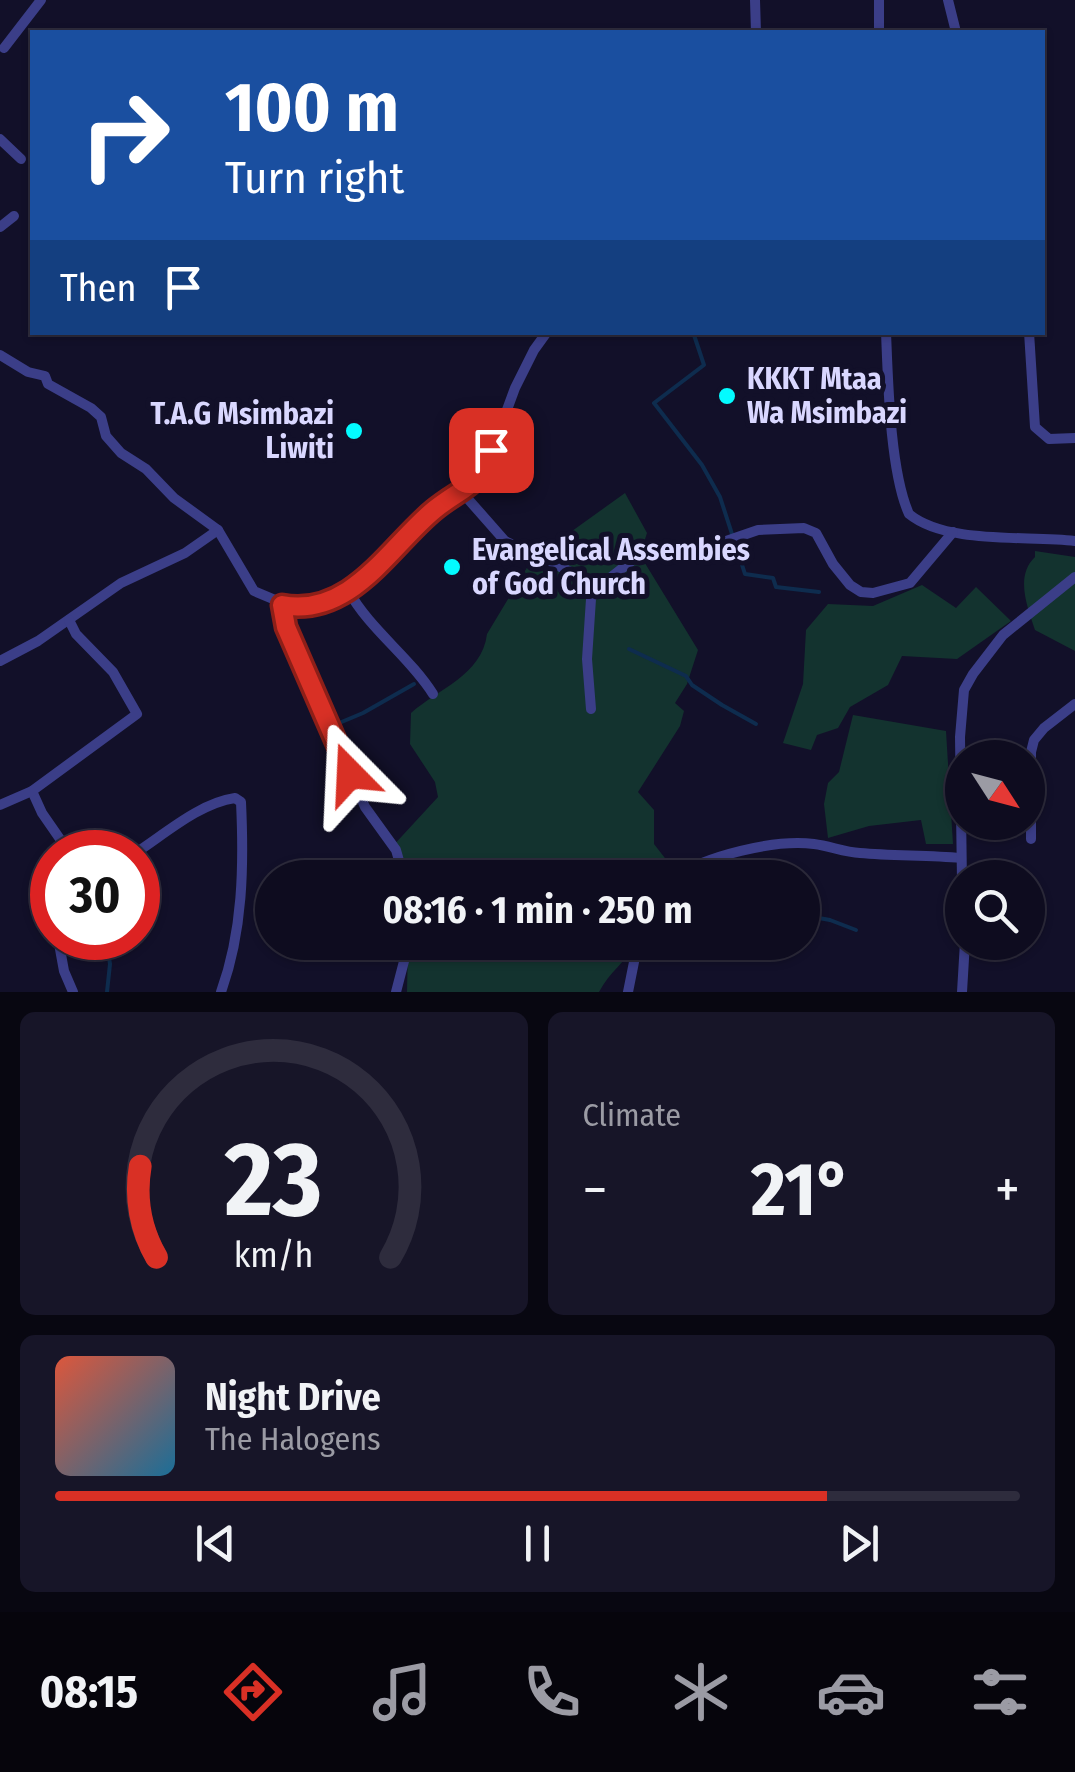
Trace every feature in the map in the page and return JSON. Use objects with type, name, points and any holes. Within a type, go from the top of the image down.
[{"type":"street","points":[[4,48],[41,0]]},
{"type":"street","points":[[755,0],[756,30]]},
{"type":"street","points":[[879,0],[879,30]]},
{"type":"street","points":[[948,0],[956,30]]},
{"type":"street","points":[[0,139],[21,159]]},
{"type":"street","points":[[0,227],[14,216]]},
{"type":"street","points":[[0,355],[28,372],[45,376],[48,384],[92,408],[101,417],[106,436],[122,454],[146,469],[174,498],[218,530],[254,591],[292,607],[320,602],[348,590],[382,565],[432,511],[486,468],[515,388],[545,335]]},
{"type":"street","points":[[886,335],[892,422],[905,505],[916,520],[952,532],[1075,541]]},
{"type":"street","points":[[1029,335],[1036,426],[1049,439],[1075,438]]},
{"type":"street","points":[[469,485],[468,499],[506,541],[569,571],[596,590]]},
{"type":"street","points":[[0,660],[38,641],[122,582],[185,553],[218,530]]},
{"type":"street","points":[[592,709],[586,631],[596,590],[634,559],[697,552],[758,530],[811,530],[850,585],[873,594],[910,583],[952,532]]},
{"type":"street","points":[[702,860],[735,855],[766,844],[814,844],[845,852],[960,858],[964,690],[1004,634],[1075,578]]},
{"type":"street","points":[[348,590],[358,608],[420,672],[434,694]]},
{"type":"street","points":[[282,605],[286,627],[350,774],[399,860]]},
{"type":"street","points":[[0,805],[32,791],[136,714],[113,672],[76,634],[70,620]]},
{"type":"street","points":[[1034,740],[1075,704]]},
{"type":"street","points":[[32,791],[54,830]]},
{"type":"street","points":[[160,837],[226,800],[235,798],[241,802],[242,898],[221,992]]},
{"type":"street","points":[[62,960],[73,992]]},
{"type":"street","points":[[396,992],[404,960]]},
{"type":"street","points":[[628,992],[634,960]]},
{"type":"street","points":[[962,992],[964,960]]},
{"type":"green space","points":[[625,493],[647,533],[640,555],[698,650],[687,684],[675,703],[684,711],[680,726],[638,792],[654,810],[654,844],[666,860],[396,860],[391,848],[438,797],[435,782],[410,744],[411,713],[468,671],[528,566]]},
{"type":"green space","points":[[1035,551],[1075,557],[1075,651],[1035,630],[1024,582]]},
{"type":"green space","points":[[922,585],[956,608],[976,587],[1011,621],[957,659],[902,656],[888,685],[850,707],[838,728],[817,735],[811,750],[783,743],[803,684],[806,630],[828,604],[873,606]]},
{"type":"green space","points":[[853,715],[946,731],[945,840],[953,840],[953,844],[926,844],[921,820],[869,826],[828,838],[824,804],[828,783],[839,772]]},
{"type":"green space","points":[[408,960],[624,960],[599,992],[407,992]]},
{"type":"waterway","points":[[694,335],[704,365],[654,403],[702,465],[720,497],[745,574],[773,578],[776,587],[819,592]]},
{"type":"waterway","points":[[629,649],[686,676],[692,685],[756,724]]},
{"type":"waterway","points":[[332,726],[414,684]]},
{"type":"waterway","points":[[820,918],[856,930]]},
{"type":"waterway","points":[[107,992],[109,960]]},
{"type":"place","name":"KKKT Mtaa Wa Msimbazi","points":[[727,396]]},
{"type":"place","name":"T.A.G Msimbazi Liwiti","points":[[354,431]]},
{"type":"place","name":"Evangelical Assembies of God Church","points":[[452,567]]},
{"type":"route","points":[[350,774],[286,627],[282,605],[320,602],[359,584],[432,511],[483,475],[491,450]]}]
